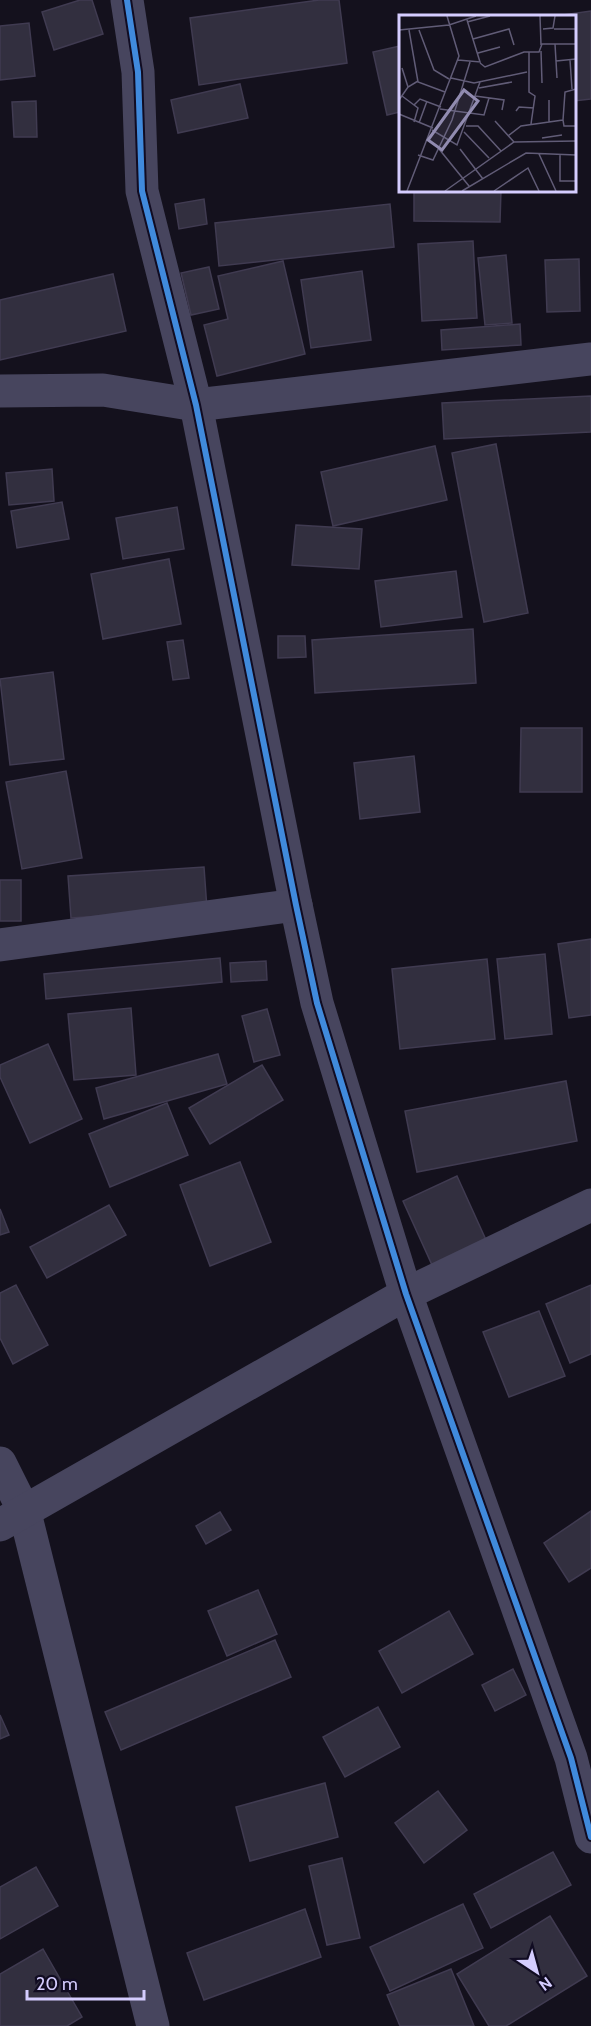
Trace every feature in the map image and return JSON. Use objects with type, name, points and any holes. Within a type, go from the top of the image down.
[{"type":"street","points":[[127,0],[138,72],[142,191],[196,405],[317,1003],[406,1294],[571,1758],[591,1838]]},
{"type":"street","points":[[0,391],[103,390],[196,405],[591,359]]},
{"type":"street","points":[[0,945],[296,905]]},
{"type":"street","points":[[13,1519],[406,1294],[591,1205]]},
{"type":"street","points":[[0,1463],[13,1519],[153,2026]]},
{"type":"building","points":[[80,0],[92,0],[103,34],[54,50],[42,12]]},
{"type":"building","points":[[319,0],[339,0],[347,63],[199,85],[190,18]]},
{"type":"building","points":[[591,11],[591,99],[576,101],[576,15],[563,15]]},
{"type":"building","points":[[29,23],[35,76],[0,80],[0,26]]},
{"type":"building","points":[[399,46],[399,112],[387,115],[373,52]]},
{"type":"building","points":[[240,84],[248,118],[178,133],[171,100]]},
{"type":"building","points":[[36,101],[37,137],[14,137],[12,102]]},
{"type":"building","points":[[414,192],[501,192],[500,222],[414,221]]},
{"type":"building","points":[[204,199],[207,224],[179,229],[175,204]]},
{"type":"building","points":[[390,204],[394,247],[219,266],[215,223]]},
{"type":"building","points":[[473,241],[477,318],[422,321],[418,244]]},
{"type":"building","points":[[506,255],[512,323],[485,325],[478,258]]},
{"type":"building","points":[[579,259],[580,311],[547,312],[545,260]]},
{"type":"building","points":[[283,261],[305,354],[217,376],[204,325],[228,319],[218,276]]},
{"type":"building","points":[[209,267],[219,309],[191,315],[181,273]]},
{"type":"building","points":[[362,271],[371,340],[311,348],[301,280]]},
{"type":"building","points":[[113,274],[126,331],[0,360],[0,300]]},
{"type":"building","points":[[520,324],[521,345],[442,350],[441,330]]},
{"type":"building","points":[[591,396],[591,432],[444,439],[442,403]]},
{"type":"building","points":[[496,444],[528,613],[484,622],[452,453]]},
{"type":"building","points":[[435,446],[447,500],[333,526],[321,472]]},
{"type":"building","points":[[52,469],[54,501],[9,505],[6,473]]},
{"type":"building","points":[[62,502],[69,539],[17,548],[11,511]]},
{"type":"building","points":[[177,507],[184,549],[123,559],[116,518]]},
{"type":"building","points":[[296,525],[362,529],[359,569],[292,565]]},
{"type":"building","points":[[169,559],[181,624],[103,639],[91,574]]},
{"type":"building","points":[[456,571],[462,617],[381,627],[375,581]]},
{"type":"building","points":[[473,629],[476,683],[315,693],[312,640]]},
{"type":"building","points":[[278,636],[305,636],[306,657],[278,658]]},
{"type":"building","points":[[183,640],[189,678],[173,680],[167,642]]},
{"type":"building","points":[[53,672],[64,759],[10,765],[0,679]]},
{"type":"building","points":[[521,728],[582,728],[582,792],[520,792]]},
{"type":"building","points":[[414,756],[420,812],[360,819],[354,763]]},
{"type":"building","points":[[66,771],[82,858],[22,869],[6,782]]},
{"type":"building","points":[[204,867],[207,909],[71,918],[68,876]]},
{"type":"building","points":[[0,880],[21,880],[21,921],[0,921]]},
{"type":"building","points":[[591,939],[591,1015],[569,1018],[558,944]]},
{"type":"building","points":[[545,954],[552,1034],[505,1039],[497,959]]},
{"type":"building","points":[[220,958],[222,982],[46,999],[44,974]]},
{"type":"building","points":[[487,959],[495,1039],[400,1049],[392,969]]},
{"type":"building","points":[[266,961],[267,980],[231,982],[230,963]]},
{"type":"building","points":[[131,1008],[136,1075],[74,1080],[68,1014]]},
{"type":"building","points":[[267,1009],[280,1055],[254,1062],[242,1016]]},
{"type":"building","points":[[48,1044],[82,1119],[30,1143],[0,1077],[0,1065]]},
{"type":"building","points":[[218,1054],[227,1084],[104,1119],[96,1088]]},
{"type":"building","points":[[262,1065],[283,1100],[210,1144],[189,1108]]},
{"type":"building","points":[[566,1081],[577,1141],[417,1172],[405,1111]]},
{"type":"building","points":[[167,1103],[188,1155],[110,1187],[89,1134]]},
{"type":"building","points":[[240,1162],[271,1242],[210,1266],[180,1185]]},
{"type":"building","points":[[457,1176],[486,1240],[432,1265],[403,1201]]},
{"type":"building","points":[[109,1205],[126,1235],[47,1278],[30,1247]]},
{"type":"building","points":[[0,1209],[9,1232],[0,1235]]},
{"type":"building","points":[[16,1285],[48,1345],[13,1364],[0,1338],[0,1293]]},
{"type":"building","points":[[591,1285],[591,1354],[570,1363],[546,1304]]},
{"type":"building","points":[[539,1311],[565,1376],[509,1397],[483,1332]]},
{"type":"building","points":[[591,1511],[591,1568],[569,1582],[544,1543]]},
{"type":"building","points":[[220,1512],[231,1530],[206,1544],[196,1526]]},
{"type":"building","points":[[258,1590],[277,1634],[227,1656],[208,1611]]},
{"type":"building","points":[[449,1611],[473,1654],[402,1693],[379,1651]]},
{"type":"building","points":[[275,1640],[291,1677],[121,1750],[105,1712]]},
{"type":"building","points":[[513,1669],[526,1695],[495,1711],[482,1685]]},
{"type":"building","points":[[378,1707],[400,1747],[345,1777],[323,1737]]},
{"type":"building","points":[[0,1715],[9,1735],[0,1739]]},
{"type":"building","points":[[325,1783],[338,1837],[250,1861],[236,1807]]},
{"type":"building","points":[[438,1791],[467,1830],[424,1863],[395,1823]]},
{"type":"building","points":[[553,1852],[571,1885],[491,1928],[474,1894]]},
{"type":"building","points":[[342,1858],[360,1938],[327,1945],[309,1866]]},
{"type":"building","points":[[36,1867],[58,1906],[0,1939],[0,1887]]},
{"type":"building","points":[[463,1904],[483,1948],[390,1991],[370,1947]]},
{"type":"building","points":[[305,1909],[321,1957],[204,2000],[187,1953]]},
{"type":"building","points":[[550,1916],[587,1976],[506,2026],[489,2026],[457,1974]]},
{"type":"building","points":[[43,1949],[82,2017],[67,2026],[0,2026],[0,1974]]},
{"type":"building","points":[[451,1969],[474,2026],[400,2026],[387,1995]]},
{"type":"cycle path","points":[[127,0],[138,72],[142,191],[196,405],[317,1003],[406,1294],[571,1758],[591,1837]]}]
